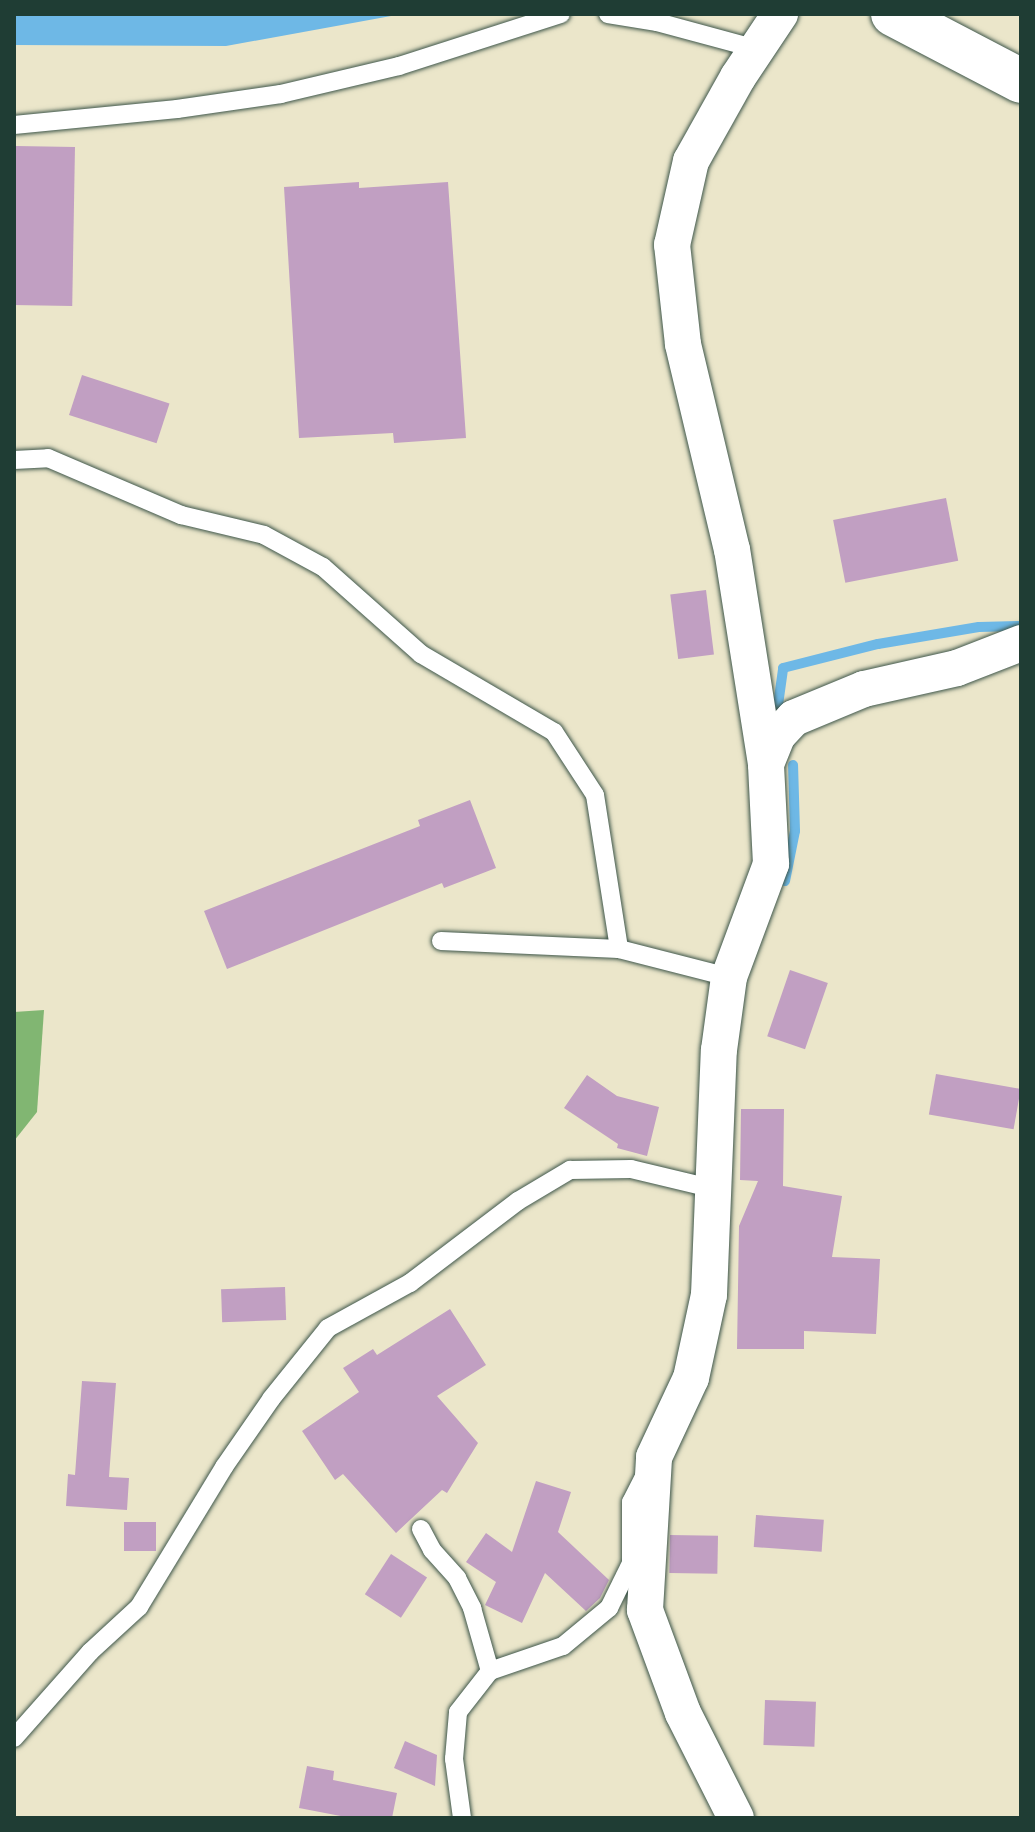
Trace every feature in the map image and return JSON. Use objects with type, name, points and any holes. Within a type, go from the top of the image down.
[{"type":"main road","points":[[893,14],[1021,81]]},
{"type":"street","points":[[736,1818],[683,1713],[645,1610],[654,1457],[691,1378],[709,1295],[719,1050],[729,977],[771,864],[766,764],[732,550],[683,344],[672,245],[691,161],[780,14]]},
{"type":"street","points":[[766,764],[778,735],[794,718],[864,689],[957,668],[1021,643]]},
{"type":"lane","points":[[14,125],[177,109],[281,94],[399,66],[561,14]]},
{"type":"lane","points":[[608,14],[657,22],[757,49]]},
{"type":"lane","points":[[14,460],[48,458],[181,515],[264,535],[323,567],[421,654],[554,732],[595,795],[619,949]]},
{"type":"lane","points":[[441,941],[619,949],[729,977]]},
{"type":"lane","points":[[14,1738],[90,1652],[139,1607],[224,1467],[271,1399],[328,1328],[410,1283],[518,1201],[570,1170],[631,1169],[715,1189]]},
{"type":"lane","points":[[462,1818],[454,1759],[458,1712],[490,1671],[563,1646],[609,1608],[631,1563],[631,1502],[654,1457]]},
{"type":"lane","points":[[421,1529],[432,1550],[457,1578],[472,1608],[490,1671]]},
{"type":"green space","points":[[44,1010],[37,1112],[14,1141],[14,1012]]},
{"type":"water","points":[[14,14],[402,14],[226,46],[14,45]]},
{"type":"building","points":[[16,146],[75,147],[72,306],[14,305]]},
{"type":"building","points":[[359,182],[359,188],[448,182],[466,438],[394,443],[393,433],[299,438],[284,187]]},
{"type":"building","points":[[82,375],[169,403],[157,443],[69,415]]},
{"type":"building","points":[[946,498],[958,561],[845,583],[833,520]]},
{"type":"building","points":[[706,590],[714,655],[678,659],[670,594]]},
{"type":"building","points":[[470,800],[496,868],[444,888],[442,883],[227,969],[204,911],[420,826],[418,820]]},
{"type":"building","points":[[790,970],[828,983],[805,1049],[767,1036]]},
{"type":"building","points":[[936,1074],[1021,1089],[1014,1129],[929,1114]]},
{"type":"building","points":[[587,1075],[617,1096],[659,1107],[647,1156],[617,1148],[618,1144],[564,1108]]},
{"type":"building","points":[[741,1109],[784,1109],[783,1186],[842,1196],[832,1257],[880,1259],[876,1334],[804,1331],[804,1349],[737,1349],[739,1226],[758,1181],[740,1180]]},
{"type":"building","points":[[285,1287],[286,1320],[222,1322],[221,1289]]},
{"type":"building","points":[[450,1309],[486,1365],[437,1396],[478,1443],[447,1493],[442,1490],[396,1533],[343,1474],[335,1480],[302,1431],[359,1392],[343,1368],[373,1349],[377,1355]]},
{"type":"building","points":[[82,1381],[116,1383],[109,1477],[129,1478],[127,1510],[66,1506],[68,1474],[75,1475]]},
{"type":"building","points":[[536,1481],[571,1492],[558,1532],[609,1580],[600,1598],[586,1611],[545,1573],[522,1623],[485,1605],[496,1582],[466,1562],[486,1533],[512,1552]]},
{"type":"building","points":[[756,1515],[824,1520],[822,1552],[754,1547]]},
{"type":"building","points":[[124,1522],[156,1522],[156,1551],[124,1551]]},
{"type":"building","points":[[670,1535],[718,1536],[717,1574],[669,1573]]},
{"type":"building","points":[[391,1554],[427,1577],[401,1618],[365,1594]]},
{"type":"building","points":[[765,1700],[816,1702],[814,1747],[763,1745]]},
{"type":"building","points":[[405,1741],[437,1755],[435,1786],[394,1768]]},
{"type":"building","points":[[307,1766],[334,1771],[333,1780],[397,1793],[392,1818],[351,1818],[299,1808]]},
{"type":"waterway","points":[[778,705],[783,668],[878,644],[979,627],[1021,626]]},
{"type":"waterway","points":[[785,881],[795,831],[793,765]]}]
